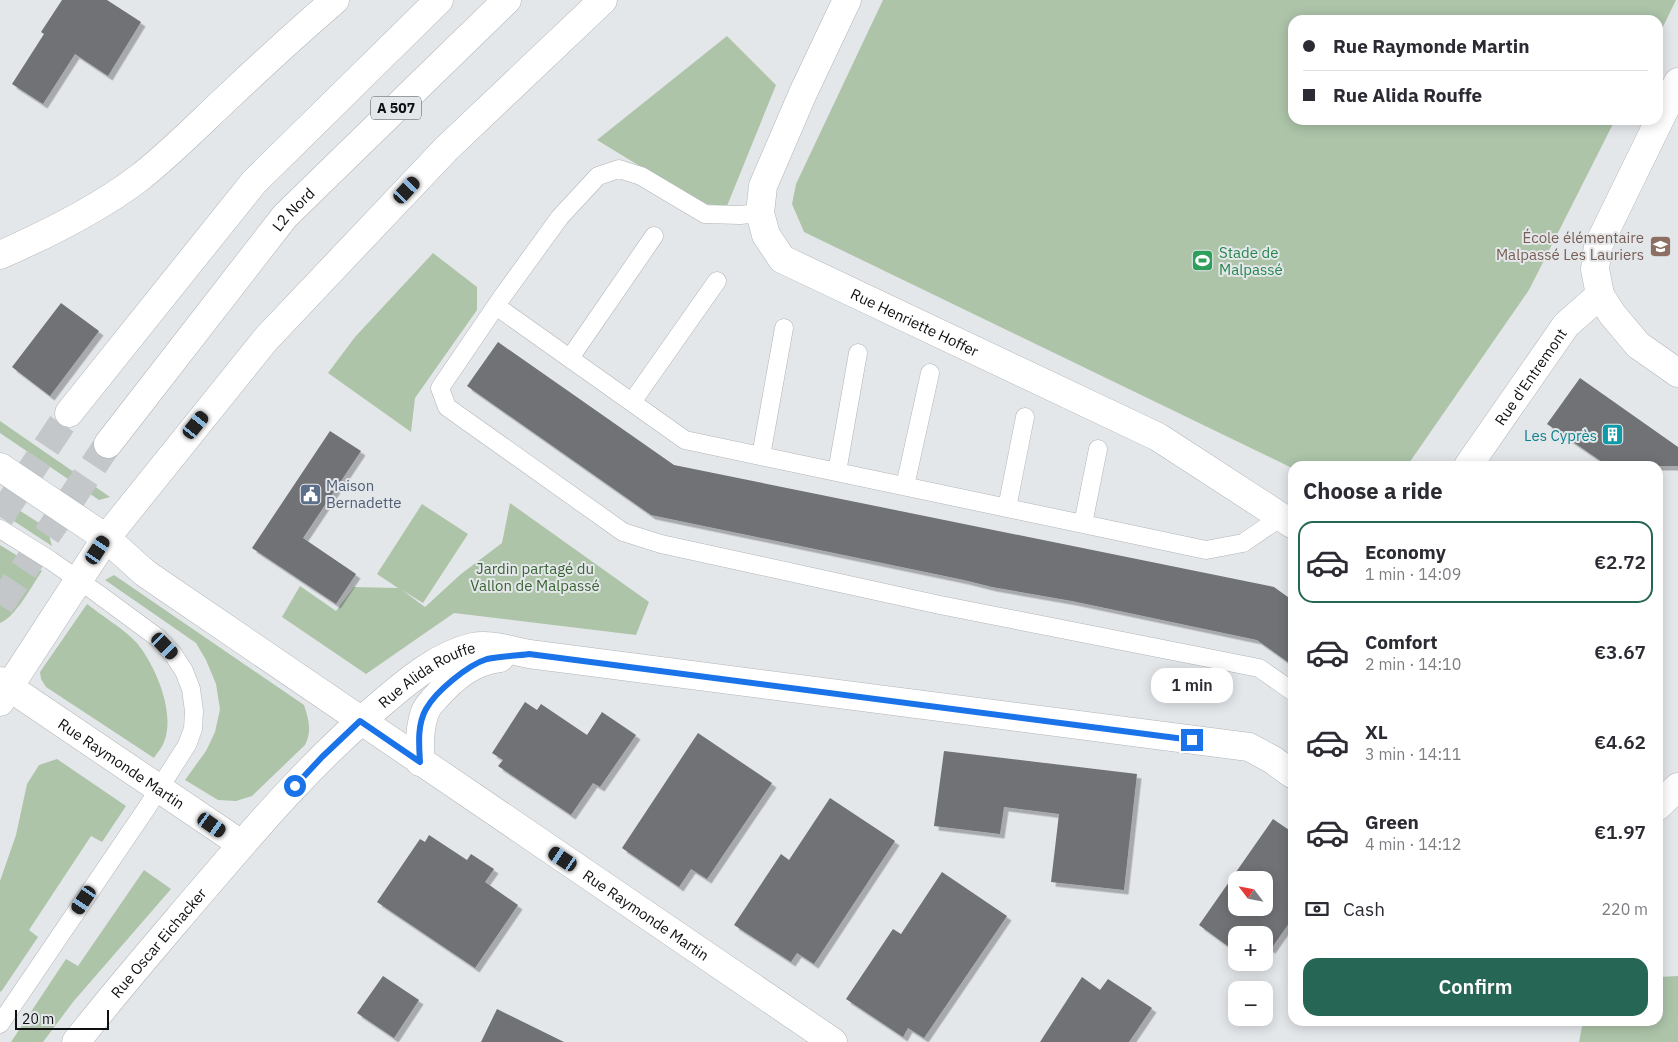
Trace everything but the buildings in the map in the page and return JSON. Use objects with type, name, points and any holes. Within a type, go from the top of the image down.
[{"type":"main road","points":[[0,255],[84,214],[138,178],[185,138],[280,48],[335,0]]},
{"type":"main road","name":"A 507","points":[[69,413],[254,182],[439,0]]},
{"type":"main road","name":"L2 Nord","points":[[108,444],[285,216],[507,0]]},
{"type":"main road","points":[[3,690],[106,538],[266,339],[446,149],[603,0]]},
{"type":"main road","name":"Rue Henriette Hoffer","points":[[846,0],[763,186],[760,213],[766,235],[782,260],[1158,436],[1287,520]]},
{"type":"main road","points":[[1663,113],[1678,82]]},
{"type":"main road","points":[[1657,125],[1598,246],[1595,269],[1600,295],[1612,314],[1638,345],[1678,373]]},
{"type":"main road","points":[[0,240],[28,243]]},
{"type":"main road","name":"Rue d'Entremont","points":[[1471,461],[1566,325],[1600,295]]},
{"type":"main road","name":"Rue Raymonde Martin","points":[[0,467],[106,538],[145,573],[833,1042]]},
{"type":"main road","name":"Rue Alida Rouffe","points":[[360,721],[407,681],[439,660],[474,646],[486,646],[529,654],[1249,747],[1288,771]]},
{"type":"main road","name":"Rue Alida Rouffe","points":[[420,762],[419,733],[425,710],[448,684],[469,667],[488,659],[529,654]]},
{"type":"main road","name":"Rue Raymonde Martin","points":[[3,690],[159,789],[241,844]]},
{"type":"main road","points":[[241,844],[322,757],[360,721]]},
{"type":"main road","name":"Rue Oscar Eichacker","points":[[76,1042],[112,996],[241,844]]},
{"type":"lane","points":[[760,213],[740,215],[705,214],[641,176],[619,169],[598,176],[560,217],[440,388],[447,408],[623,532],[660,544],[921,601],[1259,668],[1288,688]]},
{"type":"lane","points":[[570,358],[654,236]]},
{"type":"lane","points":[[632,402],[717,280]]},
{"type":"lane","points":[[496,306],[684,440],[1206,550],[1243,543],[1287,520]]},
{"type":"lane","points":[[761,456],[784,328]]},
{"type":"lane","points":[[837,472],[858,353]]},
{"type":"lane","points":[[905,486],[930,373]]},
{"type":"lane","points":[[1007,508],[1025,417]]},
{"type":"lane","points":[[1083,524],[1098,449]]},
{"type":"lane","points":[[0,529],[78,580],[158,638],[173,654],[184,671],[191,689],[194,711],[193,729],[186,745],[159,789],[0,1024]]},
{"type":"green space","name":"Stade de Malpassé","points":[[883,0],[1676,0],[1663,27],[1663,15],[1288,15],[1288,125],[1612,125],[1529,290],[1410,461],[1288,461],[1288,466],[804,232],[792,204],[796,184]]},
{"type":"green space","points":[[727,36],[776,85],[727,206],[702,204],[597,140]]},
{"type":"green space","points":[[433,253],[477,287],[477,310],[415,398],[411,432],[328,373],[355,337]]},
{"type":"green space","points":[[0,421],[110,497],[99,500],[0,433]]},
{"type":"green space","points":[[0,498],[47,528],[52,546],[0,512]]},
{"type":"green space","name":"Jardin partagé du Vallon de Malpassé","points":[[510,503],[649,602],[636,635],[454,613],[366,674],[282,617],[300,586],[336,611],[354,587],[398,588],[377,574],[422,504],[468,534],[423,603],[402,590],[425,607],[461,574],[502,543]]},
{"type":"green space","points":[[0,545],[42,571],[18,608],[6,620],[0,623]]},
{"type":"green space","points":[[114,575],[304,705],[309,725],[305,745],[252,796],[236,801],[218,800],[185,780],[206,751],[215,732],[220,709],[216,684],[206,660],[196,643],[105,580]]},
{"type":"green space","points":[[87,604],[136,642],[150,663],[162,689],[167,717],[167,730],[163,744],[154,758],[46,687],[41,679],[40,672]]},
{"type":"green space","points":[[57,759],[126,806],[102,842],[91,836],[29,930],[38,937],[1,992],[0,881],[16,835],[27,784],[39,765]]},
{"type":"green space","points":[[144,870],[171,889],[73,1002],[43,1042],[11,1042],[66,959],[78,966]]},
{"type":"green space","points":[[1678,976],[1678,1042],[1579,1042],[1582,1026],[1663,1026],[1663,977]]},
{"type":"tunnel","points":[[0,517],[69,413]]},
{"type":"tunnel","points":[[0,605],[108,444]]},
{"type":"place","name":"École élémentaire Malpassé Les Lauriers","points":[[1660,246]]},
{"type":"place","name":"Stade de Malpassé","points":[[1203,261]]},
{"type":"place","name":"Les Cyprès","points":[[1613,435]]},
{"type":"place","name":"Maison Bernadette","points":[[310,494]]},
{"type":"route","points":[[295,786],[360,721],[420,762],[419,733],[425,710],[443,689],[469,667],[478,663],[488,659],[529,654],[1192,740]]}]
